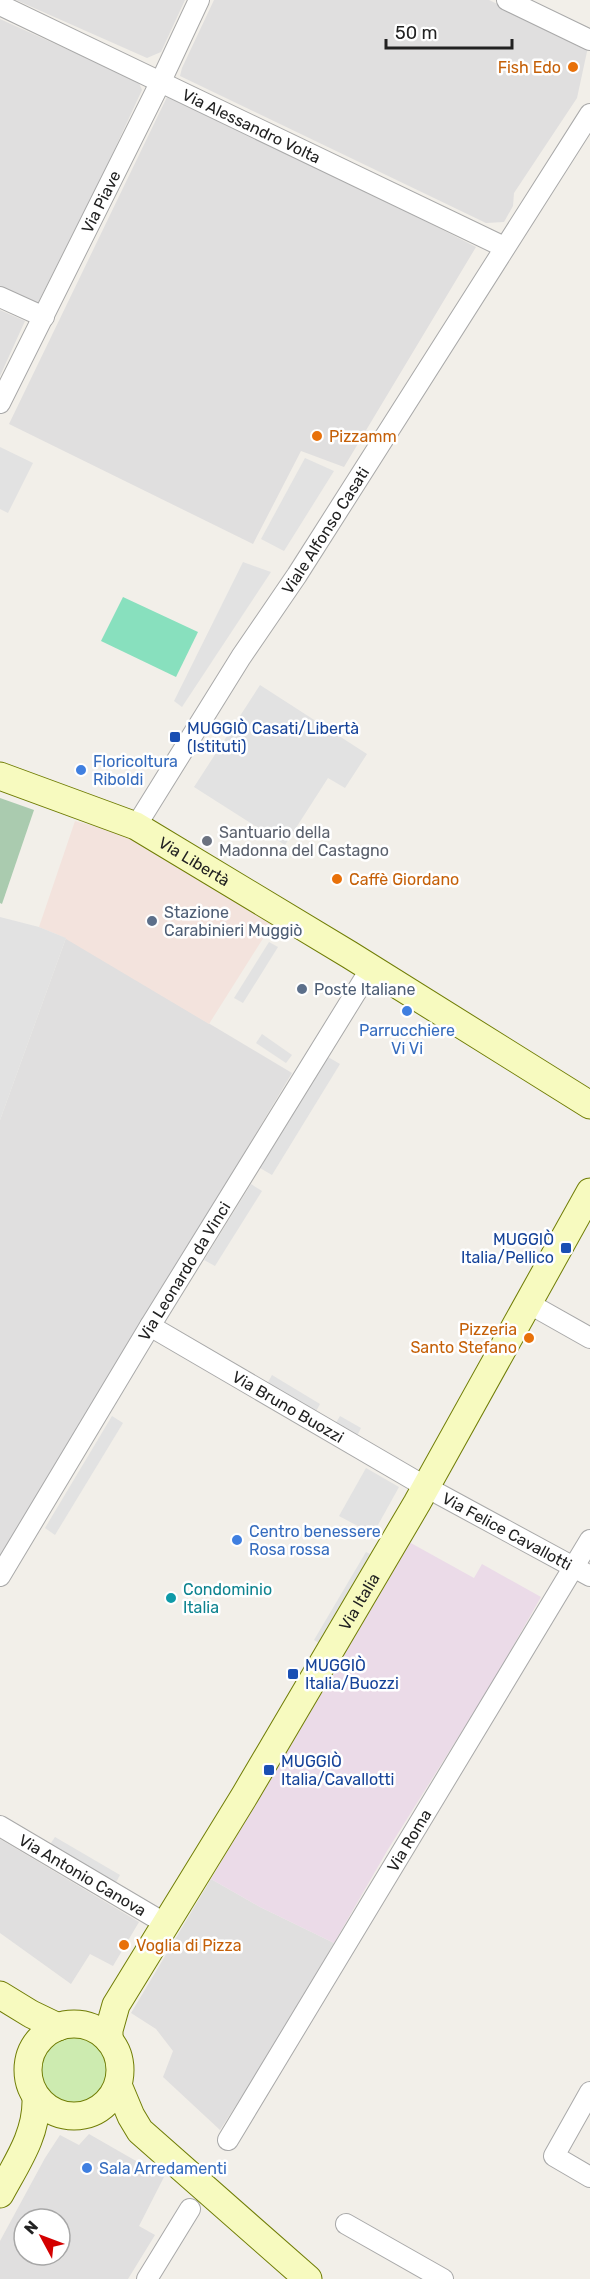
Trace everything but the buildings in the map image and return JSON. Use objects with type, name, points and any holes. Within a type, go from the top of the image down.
[{"type":"street","name":"Via Piave","points":[[0,403],[199,0]]},
{"type":"street","points":[[507,0],[590,40]]},
{"type":"street","name":"Via Alessandro Volta","points":[[0,5],[504,247]]},
{"type":"street","name":"Viale Alfonso Casati","points":[[136,826],[235,666],[297,575],[590,114]]},
{"type":"street","points":[[0,297],[44,317]]},
{"type":"street","name":"Via Libertà","points":[[0,776],[136,826],[590,1105]]},
{"type":"street","name":"Via Leonardo da Vinci","points":[[0,1576],[150,1326],[370,968]]},
{"type":"street","name":"Via Italia","points":[[140,2130],[130,2116],[118,2085],[119,2062],[109,2040],[109,2030],[116,2005],[426,1487],[590,1192]]},
{"type":"street","points":[[528,1303],[590,1338]]},
{"type":"street","name":"Via Bruno Buozzi","points":[[150,1326],[426,1487]]},
{"type":"street","name":"Via Felice Cavallotti","points":[[426,1487],[582,1571]]},
{"type":"street","name":"Via Roma","points":[[228,2140],[582,1571],[590,1540]]},
{"type":"street","name":"Via Antonio Canova","points":[[0,1826],[166,1924]]},
{"type":"street","points":[[0,1997],[58,2026]]},
{"type":"street","points":[[0,1997],[18,2027],[30,2056],[28,2078],[36,2098],[36,2118],[32,2135],[0,2194]]},
{"type":"street","name":"Via Italia","points":[[85,2025],[116,2005]]},
{"type":"street","points":[[30,2056],[44,2035],[58,2026],[85,2025],[109,2040]]},
{"type":"street","points":[[32,2135],[49,2118],[61,2115],[91,2114],[112,2097],[118,2085]]},
{"type":"street","points":[[590,2092],[554,2156],[590,2177]]},
{"type":"street","points":[[36,2098],[61,2115]]},
{"type":"street","points":[[91,2114],[140,2130],[308,2279]]},
{"type":"street","points":[[147,2279],[190,2209]]},
{"type":"street","points":[[346,2224],[443,2279]]},
{"type":"shaded area","points":[[16,0],[185,0],[161,52],[147,58]]},
{"type":"shaded area","points":[[214,0],[489,0],[588,47],[577,98],[514,193],[513,206],[504,222],[486,223],[180,76]]},
{"type":"shaded area","points":[[0,19],[133,79],[139,83],[142,90],[104,172],[38,303],[31,305],[0,290]]},
{"type":"shaded area","points":[[167,97],[312,163],[476,247],[344,467],[301,451],[253,544],[9,424]]},
{"type":"shaded area","points":[[0,310],[25,321],[0,376]]},
{"type":"shaded area","points":[[0,447],[33,463],[8,513],[0,509]]},
{"type":"shaded area","points":[[305,458],[334,471],[284,551],[261,539]]},
{"type":"shaded area","points":[[243,562],[271,572],[182,707],[174,701]]},
{"type":"shaded area","points":[[260,685],[367,754],[345,788],[328,778],[285,845],[194,787]]},
{"type":"shaded area","points":[[75,821],[128,835],[274,921],[209,1024],[61,936],[39,927]]},
{"type":"shaded area","points":[[0,917],[39,927],[66,938],[0,1120]]},
{"type":"shaded area","points":[[66,938],[292,1073],[0,1561],[0,1120]]},
{"type":"shaded area","points":[[269,942],[278,947],[243,1003],[234,998]]},
{"type":"shaded area","points":[[262,1034],[292,1055],[286,1063],[256,1043]]},
{"type":"shaded area","points":[[328,1057],[340,1064],[272,1175],[260,1168]]},
{"type":"shaded area","points":[[251,1184],[262,1191],[215,1266],[204,1260]]},
{"type":"shaded area","points":[[272,1375],[320,1404],[314,1415],[266,1386]]},
{"type":"shaded area","points":[[112,1416],[123,1423],[55,1535],[45,1528]]},
{"type":"shaded area","points":[[340,1416],[361,1428],[356,1438],[334,1426]]},
{"type":"shaded area","points":[[366,1468],[399,1487],[373,1534],[339,1516]]},
{"type":"shaded area","points":[[409,1542],[474,1578],[482,1564],[541,1597],[492,1683],[387,1851],[334,1943],[260,1907],[211,1879]]},
{"type":"shaded area","points":[[366,1552],[376,1557],[324,1646],[314,1640]]},
{"type":"shaded area","points":[[55,1837],[120,1875],[115,1884],[49,1846]]},
{"type":"shaded area","points":[[0,1839],[139,1922],[113,1966],[90,1954],[71,1984],[0,1933]]},
{"type":"shaded area","points":[[211,1879],[260,1907],[334,1943],[280,2038],[220,2130],[163,2077],[173,2051],[156,2029],[131,2013]]},
{"type":"shaded area","points":[[89,2134],[164,2177],[139,2226],[155,2235],[128,2279],[0,2279],[0,2241],[12,2219],[12,2267],[72,2267],[72,2207],[18,2207],[60,2135],[79,2145]]},
{"type":"green space","points":[[123,597],[198,632],[176,677],[101,641]]},
{"type":"green space","points":[[0,798],[34,810],[2,904],[0,903]]},
{"type":"green space","points":[[72,2035],[85,2038],[97,2045],[104,2057],[107,2070],[104,2083],[97,2095],[85,2102],[72,2105],[59,2102],[47,2095],[40,2083],[37,2070],[40,2057],[47,2045],[59,2038]]},
{"type":"place","name":"Fish Edo","points":[[573,67]]},
{"type":"place","name":"Pizzamm","points":[[317,436]]},
{"type":"place","name":"MUGGIÒ Casati/Libertà (Istituti)","points":[[175,737]]},
{"type":"place","name":"Floricoltura Riboldi","points":[[81,770]]},
{"type":"place","name":"Santuario della Madonna del Castagno","points":[[207,841]]},
{"type":"place","name":"Caffè Giordano","points":[[337,879]]},
{"type":"place","name":"Stazione Carabinieri Muggiò","points":[[152,921]]},
{"type":"place","name":"Poste Italiane","points":[[302,989]]},
{"type":"place","name":"Parrucchiere Vi Vi","points":[[407,1011]]},
{"type":"place","name":"MUGGIÒ Italia/Pellico","points":[[566,1248]]},
{"type":"place","name":"Pizzeria Santo Stefano","points":[[529,1338]]},
{"type":"place","name":"Centro benessere Rosa rossa","points":[[237,1540]]},
{"type":"place","name":"Condominio Italia","points":[[171,1598]]},
{"type":"place","name":"MUGGIÒ Italia/Buozzi","points":[[293,1674]]},
{"type":"place","name":"MUGGIÒ Italia/Cavallotti","points":[[269,1770]]},
{"type":"place","name":"Voglia di Pizza","points":[[124,1945]]},
{"type":"place","name":"Sala Arredamenti","points":[[87,2168]]}]
